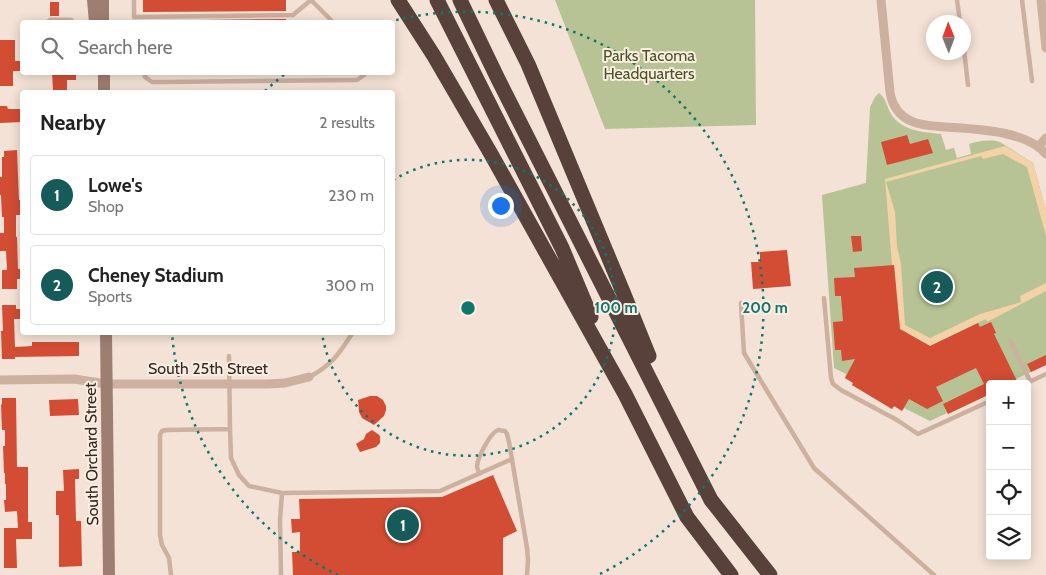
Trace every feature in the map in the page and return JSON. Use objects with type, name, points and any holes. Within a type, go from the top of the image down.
[{"type":"highway","points":[[400,0],[491,154],[625,394],[687,517],[731,575]]},
{"type":"highway","points":[[437,0],[562,248],[625,394]]},
{"type":"highway","points":[[460,0],[711,500],[770,575]]},
{"type":"highway","points":[[496,0],[532,73],[684,445]]},
{"type":"main road","points":[[93,0],[95,20]]},
{"type":"main road","points":[[103,0],[103,20]]},
{"type":"main road","points":[[104,75],[104,90]]},
{"type":"main road","name":"South Orchard Street","points":[[106,335],[109,575]]},
{"type":"street","points":[[881,0],[890,92],[895,108],[900,114],[912,122],[921,124],[974,129],[1023,138],[1039,146],[1046,154]]},
{"type":"street","points":[[1041,0],[1046,48]]},
{"type":"street","points":[[1039,146],[1046,138]]},
{"type":"street","name":"South 25th Street","points":[[0,380],[74,379],[107,384],[230,384],[285,383],[309,377]]},
{"type":"lane","points":[[134,0],[134,17],[293,15],[311,0],[331,20]]},
{"type":"lane","points":[[957,0],[959,15]]},
{"type":"lane","points":[[1022,0],[1032,81]]},
{"type":"lane","points":[[965,60],[968,85]]},
{"type":"lane","points":[[145,75],[152,82],[357,80],[364,75]]},
{"type":"lane","points":[[824,298],[831,378],[833,384],[841,390],[897,420],[918,434],[986,403]]},
{"type":"lane","points":[[741,303],[744,353],[814,468],[934,575]]},
{"type":"lane","points":[[309,377],[332,362],[351,335]]},
{"type":"lane","points":[[1010,340],[1027,380]]},
{"type":"lane","points":[[229,356],[231,458],[238,475],[249,486],[282,493],[440,491],[512,459]]},
{"type":"lane","points":[[1031,382],[1046,374]]},
{"type":"lane","points":[[171,575],[168,556],[162,545],[160,535],[160,435],[162,431],[166,430],[230,428]]},
{"type":"lane","points":[[479,474],[477,467],[480,456],[492,434],[496,430],[503,430],[507,433],[527,548],[527,575]]},
{"type":"lane","points":[[281,575],[280,529],[282,493]]},
{"type":"green space","name":"Parks Tacoma Headquarters","points":[[555,0],[755,0],[756,125],[605,129]]},
{"type":"green space","points":[[879,93],[884,98],[891,114],[901,124],[913,130],[941,134],[946,150],[954,148],[957,158],[971,154],[969,144],[980,141],[992,141],[1000,142],[1033,163],[1046,210],[1046,365],[1016,379],[986,380],[986,396],[930,421],[904,408],[902,411],[894,406],[892,409],[852,385],[853,383],[845,378],[846,374],[834,368],[822,195],[866,183],[870,107]]},
{"type":"sand","points":[[1005,146],[1033,163],[1046,210],[1046,236],[1027,167],[1003,154],[983,159],[981,156],[886,182],[895,212],[905,325],[930,338],[980,314],[1021,302],[1020,296],[1046,283],[1046,291],[987,322],[986,319],[930,346],[900,329],[894,265],[892,265],[885,179]]},
{"type":"building","points":[[143,0],[286,0],[286,11],[143,12]]},
{"type":"building","points":[[50,2],[59,2],[59,16],[50,16]]},
{"type":"building","points":[[286,19],[286,20],[200,20]]},
{"type":"building","points":[[0,40],[15,40],[15,61],[20,61],[20,71],[13,71],[13,86],[0,86]]},
{"type":"building","points":[[52,75],[76,75],[76,80],[67,80],[67,90],[53,90]]},
{"type":"building","points":[[0,106],[7,106],[8,109],[20,109],[20,122],[0,123]]},
{"type":"building","points":[[907,135],[910,144],[928,139],[933,153],[887,165],[881,142]]},
{"type":"building","points":[[17,150],[20,215],[16,215],[16,237],[20,279],[17,279],[17,289],[2,289],[2,270],[7,270],[6,251],[0,251],[0,233],[4,233],[0,177],[2,177],[2,157],[4,157],[4,151]]},
{"type":"building","points":[[851,236],[861,236],[862,251],[853,252]]},
{"type":"building","points":[[787,250],[791,286],[753,289],[751,262],[760,262],[760,252]]},
{"type":"building","points":[[894,265],[900,329],[930,346],[978,323],[980,327],[991,322],[996,333],[994,334],[1017,380],[986,380],[986,396],[948,414],[943,404],[984,384],[976,368],[936,387],[943,401],[927,409],[909,399],[902,411],[894,406],[892,409],[852,385],[853,383],[845,378],[855,359],[842,361],[841,350],[835,350],[833,322],[843,321],[841,296],[835,296],[834,278],[855,277],[854,268]]},
{"type":"building","points":[[2,305],[16,305],[16,309],[20,309],[20,319],[14,319],[15,347],[32,346],[32,342],[79,342],[79,356],[2,359],[1,331],[3,331]]},
{"type":"building","points":[[1046,355],[1046,365],[1031,372],[1027,364]]},
{"type":"building","points":[[377,396],[383,400],[386,406],[384,416],[374,425],[362,418],[359,412],[358,400]]},
{"type":"building","points":[[2,398],[16,398],[17,467],[28,467],[28,522],[32,522],[32,539],[16,539],[17,568],[4,568],[4,528],[18,528],[17,511],[5,512],[6,484],[3,446],[5,446],[5,430],[2,430]]},
{"type":"building","points":[[78,399],[79,415],[50,416],[49,400]]},
{"type":"building","points":[[372,430],[380,436],[380,443],[376,447],[360,452],[356,444],[364,439],[366,434]]},
{"type":"building","points":[[79,469],[79,479],[75,479],[76,521],[81,521],[82,566],[59,567],[59,515],[56,515],[56,491],[64,491],[63,470]]},
{"type":"building","points":[[493,475],[517,531],[503,538],[503,575],[293,575],[292,552],[300,552],[300,532],[292,533],[291,519],[300,519],[299,499],[442,497]]},
{"type":"place","name":"Cheney Stadium","points":[[937,287]]},
{"type":"place","name":"Lowe's","points":[[403,525]]}]
